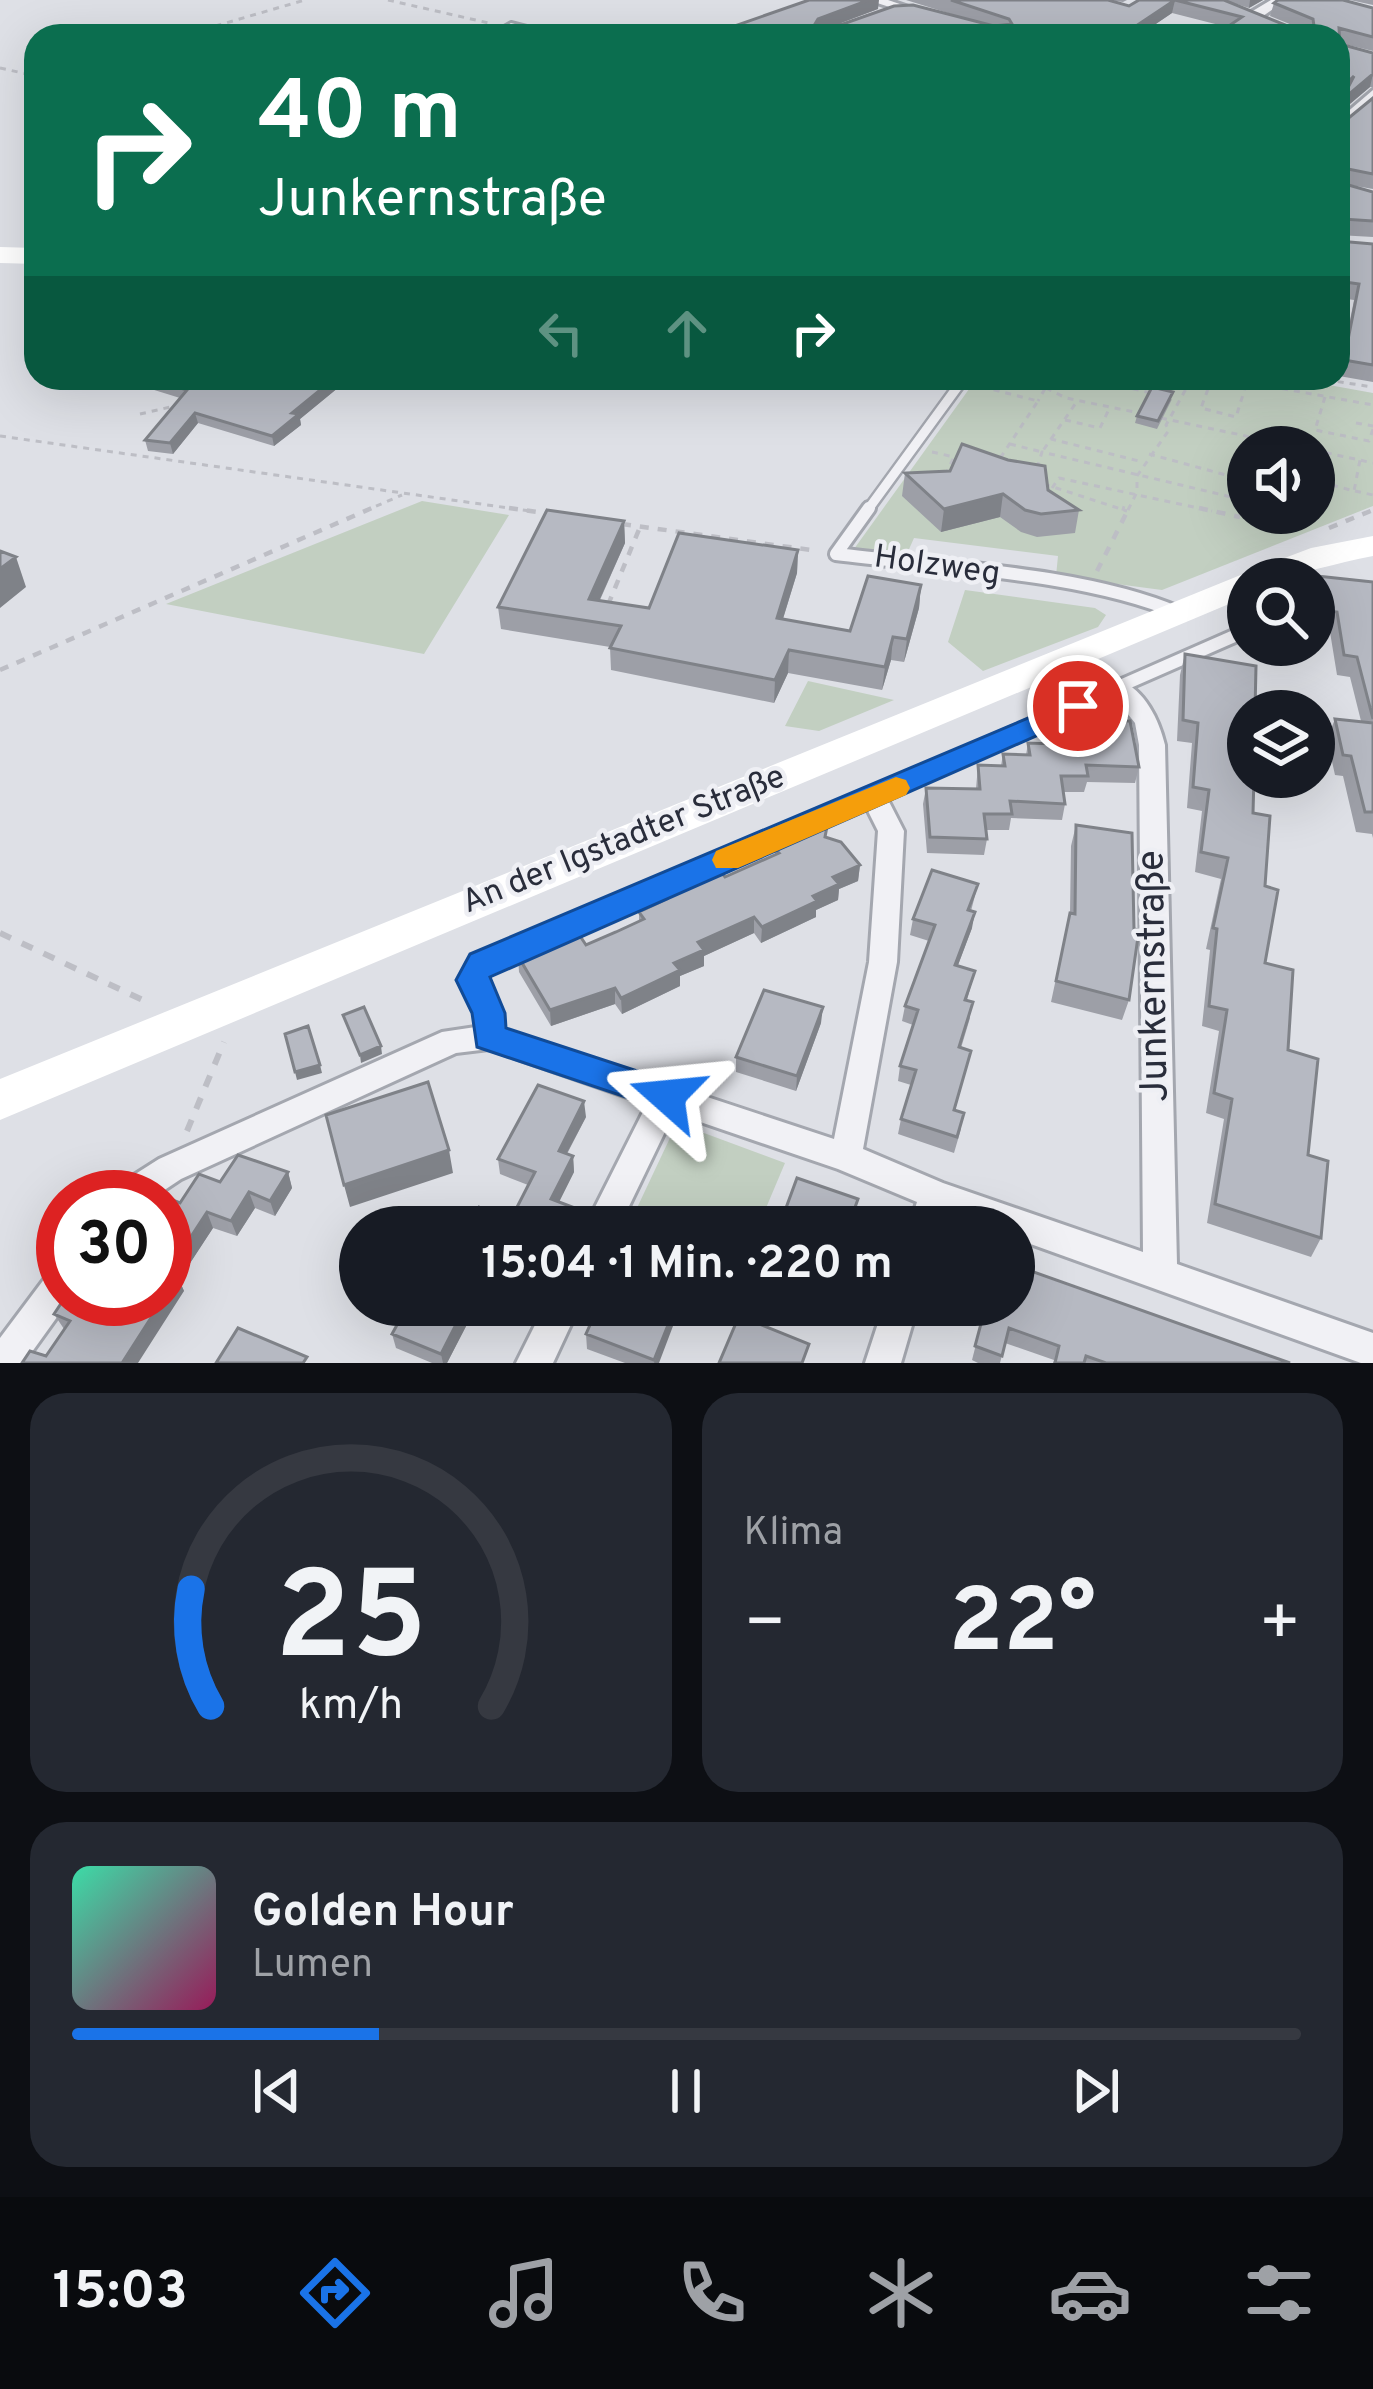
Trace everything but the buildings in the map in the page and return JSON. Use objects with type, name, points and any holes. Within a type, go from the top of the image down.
[{"type":"street","points":[[874,0],[938,19]]},
{"type":"street","points":[[884,15],[925,0]]},
{"type":"street","points":[[1251,18],[1280,0]]},
{"type":"street","points":[[1234,12],[1266,24]]},
{"type":"street","points":[[1350,116],[1373,94]]},
{"type":"street","points":[[1372,547],[1373,535]]},
{"type":"street","name":"An der Igstadter Straße","points":[[1315,558],[1372,547]]},
{"type":"street","name":"An der Igstadter Straße","points":[[0,1100],[1227,593]]},
{"type":"street","name":"Junkernstraße","points":[[1119,688],[1147,721],[1152,745],[1160,1275]]},
{"type":"street","points":[[846,1156],[883,962],[891,831],[874,797]]},
{"type":"street","points":[[170,1169],[454,1041],[489,1037],[846,1156],[923,1206]]},
{"type":"street","points":[[612,1206],[667,1096]]},
{"type":"street","points":[[1035,1240],[1160,1275],[1373,1350]]},
{"type":"street","points":[[3,1363],[36,1318]]},
{"type":"street","points":[[534,1363],[552,1326]]},
{"type":"street","points":[[883,1363],[894,1326]]},
{"type":"lane","name":"Holzweg","points":[[956,390],[836,554],[1090,587],[1139,596],[1179,614]]},
{"type":"lane","points":[[489,1037],[488,1013],[472,980],[482,963],[874,797],[1227,639]]},
{"type":"path","points":[[222,24],[305,0]]},
{"type":"path","points":[[388,0],[478,20]]},
{"type":"path","points":[[999,390],[1038,401]]},
{"type":"path","points":[[994,468],[1045,390]]},
{"type":"path","points":[[1051,390],[1227,432]]},
{"type":"path","points":[[1139,390],[1161,395]]},
{"type":"path","points":[[1090,587],[1137,492],[1137,476],[1168,430],[1168,420],[1184,390]]},
{"type":"path","points":[[1208,390],[1201,408],[1236,417],[1244,390]]},
{"type":"path","points":[[1288,390],[1373,406]]},
{"type":"path","points":[[1324,397],[1315,430],[1369,441],[1373,428],[1357,423]]},
{"type":"path","points":[[1078,400],[1042,452],[1033,479],[1128,510]]},
{"type":"path","points":[[140,414],[176,406]]},
{"type":"path","points":[[1065,420],[1100,428],[1110,407]]},
{"type":"path","points":[[0,436],[569,517]]},
{"type":"path","points":[[1051,439],[1144,463]]},
{"type":"path","points":[[1010,444],[1227,496]]},
{"type":"path","points":[[1149,454],[1227,475]]},
{"type":"path","points":[[1335,455],[1373,463]]},
{"type":"path","points":[[893,478],[920,486],[939,484],[954,457],[969,461]]},
{"type":"path","points":[[1354,491],[1360,460]]},
{"type":"path","points":[[983,465],[1006,470]]},
{"type":"path","points":[[1052,488],[1059,478],[1227,514]]},
{"type":"path","points":[[1335,486],[1373,495]]},
{"type":"path","points":[[0,670],[404,494]]},
{"type":"path","points":[[616,524],[836,554]]},
{"type":"path","points":[[601,623],[640,527]]},
{"type":"path","points":[[0,933],[138,996],[160,1013],[171,1030]]},
{"type":"path","points":[[170,1169],[220,1057],[226,1037],[225,1006]]},
{"type":"green space","points":[[1350,389],[1373,393],[1373,506],[1335,521],[1335,426],[1227,426],[1227,534],[1303,534],[1242,558],[1227,558],[1227,564],[1162,590],[1056,576],[1058,556],[914,538],[906,556],[854,549],[968,390]]},
{"type":"green space","points":[[422,501],[509,515],[424,654],[166,604]]},
{"type":"green space","points":[[965,590],[1095,608],[1106,615],[1098,627],[983,671],[948,642]]},
{"type":"green space","points":[[808,681],[894,700],[819,731],[785,726]]},
{"type":"green space","points":[[677,1123],[785,1163],[767,1206],[638,1206]]},
{"type":"slow traffic","points":[[727,860],[896,788]]},
{"type":"route","points":[[667,1096],[489,1037],[488,1013],[472,980],[474,972],[482,963],[1078,706]]}]
